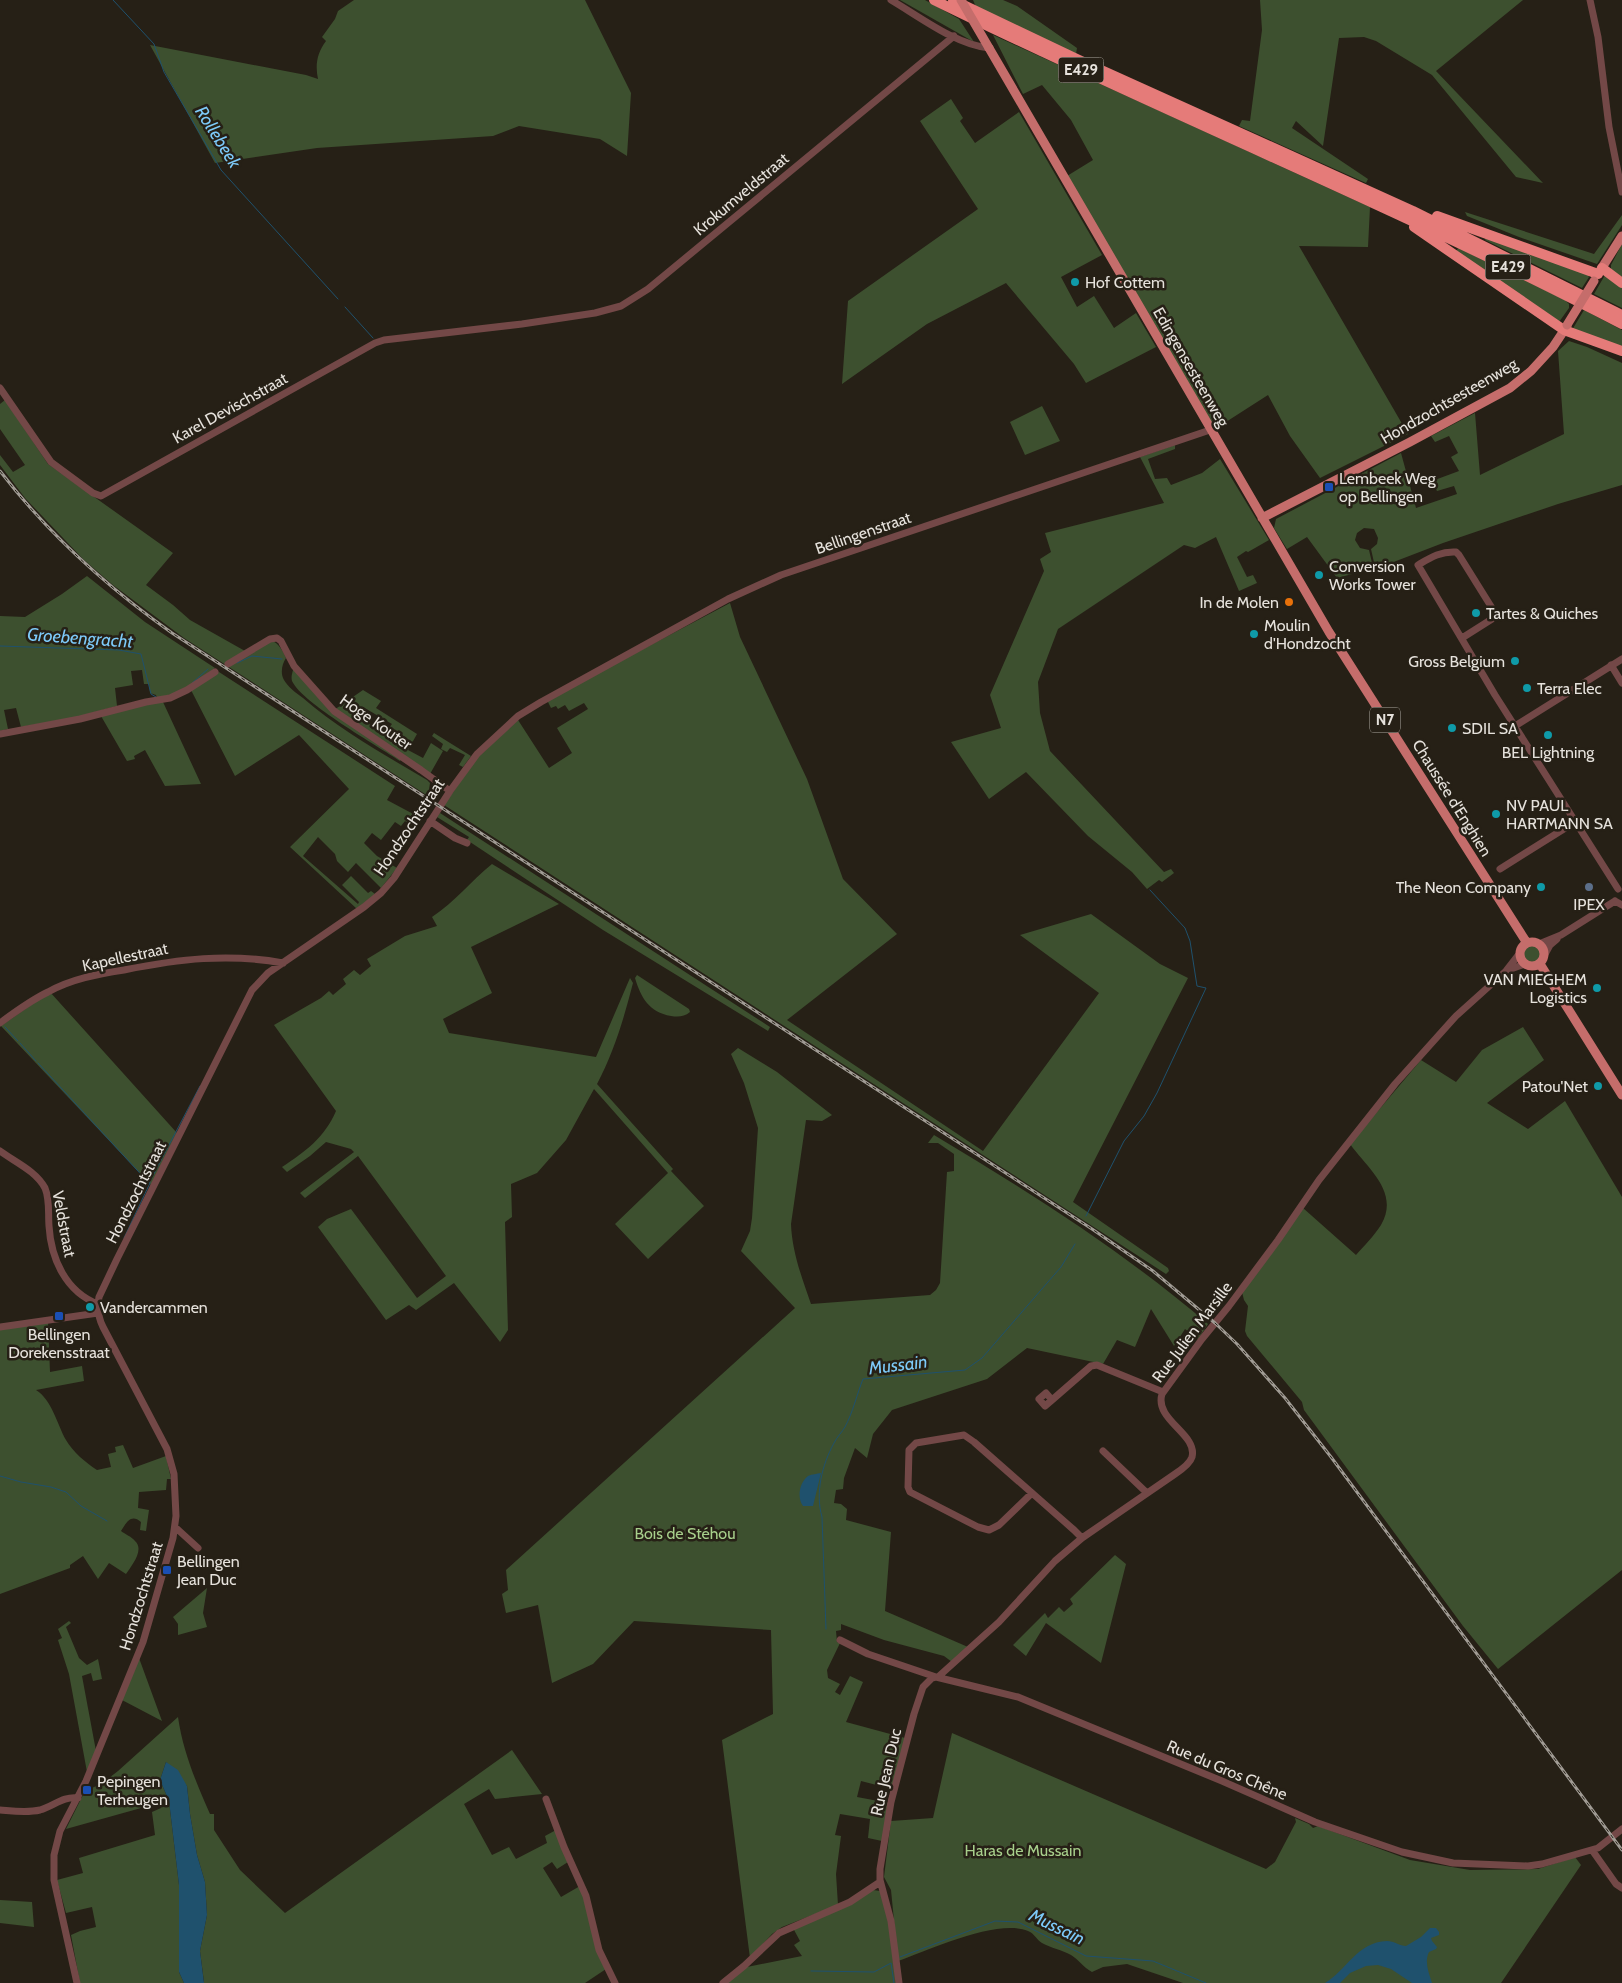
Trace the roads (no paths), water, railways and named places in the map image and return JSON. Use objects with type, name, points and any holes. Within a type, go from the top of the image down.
[{"type":"highway","name":"E429","points":[[934,0],[1075,68],[1394,211],[1622,324]]},
{"type":"highway","name":"E429","points":[[953,0],[1070,56],[1413,211],[1622,315]]},
{"type":"highway","points":[[1394,211],[1410,225],[1566,328],[1622,351]]},
{"type":"highway","points":[[1413,211],[1430,214],[1622,283]]},
{"type":"main road","name":"Edingensesteenweg","points":[[961,0],[1306,593]]},
{"type":"main road","name":"Hondzochtsesteenweg","points":[[1262,518],[1510,388],[1532,372],[1566,328],[1622,236]]},
{"type":"main road","name":"Chaussée d'Enghien","points":[[1306,593],[1328,632],[1527,943]]},
{"type":"main road","points":[[1542,960],[1532,966],[1524,964],[1520,953],[1521,949],[1527,943],[1539,944],[1544,952],[1542,960],[1622,1095]]},
{"type":"street","points":[[891,0],[973,46],[989,48]]},
{"type":"street","points":[[1590,0],[1598,37],[1610,128],[1622,192]]},
{"type":"street","name":"Krokumveldstraat","points":[[522,324],[595,313],[621,306],[640,294],[954,36]]},
{"type":"street","name":"Karel Devischstraat","points":[[0,388],[51,462],[93,493],[101,496],[375,343],[384,340],[522,324]]},
{"type":"street","name":"Bellingenstraat","points":[[541,702],[728,600],[781,575],[1210,430]]},
{"type":"street","points":[[1462,638],[1492,619],[1494,613],[1459,555],[1456,552],[1447,551],[1429,558],[1418,565],[1480,671],[1574,822],[1620,889],[1614,895],[1618,903],[1561,935],[1539,944]]},
{"type":"street","name":"Hoge Kouter","points":[[228,664],[270,639],[277,638],[281,641],[294,666],[334,712],[450,791]]},
{"type":"street","points":[[1515,726],[1622,659]]},
{"type":"street","points":[[1611,665],[1622,684]]},
{"type":"street","points":[[0,734],[80,719],[146,702],[170,698],[187,690],[215,672]]},
{"type":"street","name":"Hondzochtstraat","points":[[77,1983],[54,1880],[54,1861],[60,1831],[78,1798],[142,1642],[175,1528],[174,1474],[167,1449],[103,1327],[98,1314],[98,1304],[114,1266],[252,990],[271,971],[364,907],[381,892],[394,878],[470,763],[483,748],[518,716],[541,702]]},
{"type":"street","points":[[430,821],[455,838],[467,843]]},
{"type":"street","points":[[1500,869],[1574,822]]},
{"type":"street","points":[[1542,960],[1550,945],[1561,935]]},
{"type":"street","name":"Rue Julien Marsille","points":[[938,1677],[999,1622],[1055,1561],[1082,1538],[1175,1474],[1192,1458],[1192,1448],[1189,1443],[1162,1409],[1160,1401],[1164,1392],[1278,1240],[1319,1180],[1395,1084],[1456,1016],[1506,971],[1520,953]]},
{"type":"street","name":"Kapellestraat","points":[[0,1023],[48,991],[96,975],[190,958],[213,957],[283,962]]},
{"type":"street","points":[[268,960],[271,971]]},
{"type":"street","name":"Rue Julien Marsille","points":[[1506,971],[1524,964]]},
{"type":"street","name":"Veldstraat","points":[[0,1151],[40,1181],[48,1197],[52,1245],[59,1267],[65,1279],[74,1288],[90,1301],[98,1304]]},
{"type":"street","points":[[0,1327],[98,1314]]},
{"type":"street","points":[[1052,1400],[1091,1366],[1097,1365],[1164,1392]]},
{"type":"street","points":[[1032,1493],[999,1525],[989,1530],[910,1492],[908,1487],[909,1450],[916,1443],[964,1435],[1032,1493],[1082,1538]]},
{"type":"street","points":[[1103,1451],[1147,1493]]},
{"type":"street","points":[[175,1528],[198,1548]]},
{"type":"street","name":"Rue du Gros Chêne","points":[[840,1640],[861,1651],[938,1677],[1018,1698],[1222,1781],[1314,1822],[1402,1852],[1453,1863],[1518,1867],[1542,1864],[1592,1850],[1622,1829]]},
{"type":"street","name":"Rue Jean Duc","points":[[899,1983],[891,1922],[880,1882],[880,1868],[891,1802],[914,1714],[923,1687],[932,1678],[938,1677]]},
{"type":"street","points":[[0,1810],[40,1810],[62,1799],[78,1798]]},
{"type":"street","points":[[546,1799],[564,1847],[586,1896],[599,1950],[615,1983]]},
{"type":"street","points":[[1592,1850],[1616,1884],[1622,1888]]},
{"type":"street","points":[[723,1983],[779,1933],[861,1896],[880,1882]]},
{"type":"water","points":[[821,1473],[813,1506],[803,1506],[800,1499],[801,1486],[808,1476]]},
{"type":"water","points":[[166,1762],[178,1770],[187,1786],[197,1855],[205,1882],[207,1915],[200,1951],[204,1983],[184,1983],[179,1972],[179,1885],[169,1801],[160,1780]]},
{"type":"water","points":[[1430,1928],[1436,1928],[1439,1932],[1439,1935],[1431,1938],[1437,1947],[1429,1952],[1427,1960],[1432,1983],[1412,1983],[1391,1969],[1378,1965],[1366,1966],[1350,1973],[1340,1983],[1325,1983],[1368,1946],[1387,1941],[1406,1946],[1421,1937]]},
{"type":"waterway","name":"Rollebeek","points":[[113,0],[154,44],[164,72],[221,170],[338,299]]},
{"type":"waterway","name":"Rollebeek","points":[[345,307],[373,338]]},
{"type":"waterway","name":"Groebengracht","points":[[0,646],[119,650],[141,654],[151,694],[156,697]]},
{"type":"waterway","name":"Groebengracht","points":[[237,663],[252,656],[282,659]]},
{"type":"waterway","name":"Groebengracht","points":[[192,683],[208,669]]},
{"type":"waterway","points":[[1086,1216],[1124,1141],[1144,1116],[1157,1093],[1206,988],[1197,986],[1190,941],[1185,928],[1150,890]]},
{"type":"waterway","points":[[5,1027],[18,1041]]},
{"type":"waterway","points":[[20,1043],[36,1061]]},
{"type":"waterway","points":[[38,1063],[149,1183],[200,1086]]},
{"type":"waterway","points":[[124,1238],[150,1183]]},
{"type":"waterway","name":"Mussain","points":[[826,1629],[822,1517],[819,1498],[821,1479],[826,1460],[848,1421],[863,1379],[965,1370],[982,1358],[1061,1267],[1075,1244]]},
{"type":"waterway","points":[[0,1476],[66,1492],[81,1506],[107,1521]]},
{"type":"waterway","name":"Mussain","points":[[900,1957],[995,1921],[1018,1922],[1086,1956],[1153,1961],[1206,1983]]},
{"type":"waterway","name":"Mussain","points":[[811,1971],[874,1972],[891,1963],[894,1983]]},
{"type":"railway","points":[[0,471],[38,517],[80,559],[172,633],[1092,1229],[1153,1271],[1215,1323],[1237,1344],[1285,1398],[1331,1457],[1622,1850]]},
{"type":"place","name":"Hof Cottem","points":[[1075,282]]},
{"type":"place","name":"Lembeek Weg op Bellingen","points":[[1329,487]]},
{"type":"place","name":"Conversion Works Tower","points":[[1319,575]]},
{"type":"place","name":"In de Molen","points":[[1289,602]]},
{"type":"place","name":"Tartes & Quiches","points":[[1476,613]]},
{"type":"place","name":"Moulin d'Hondzocht","points":[[1254,634]]},
{"type":"place","name":"Gross Belgium","points":[[1515,661]]},
{"type":"place","name":"Terra Elec","points":[[1527,688]]},
{"type":"place","name":"SDIL SA","points":[[1452,728]]},
{"type":"place","name":"BEL Lightning","points":[[1548,735]]},
{"type":"place","name":"NV PAUL HARTMANN SA","points":[[1496,814]]},
{"type":"place","name":"The Neon Company","points":[[1541,887]]},
{"type":"place","name":"IPEX","points":[[1589,887]]},
{"type":"place","name":"VAN MIEGHEM Logistics","points":[[1597,988]]},
{"type":"place","name":"Patou'Net","points":[[1598,1086]]},
{"type":"place","name":"Vandercammen","points":[[90,1307]]},
{"type":"place","name":"Bellingen Dorekensstraat","points":[[59,1316]]},
{"type":"place","name":"Bellingen Jean Duc","points":[[167,1570]]},
{"type":"place","name":"Pepingen Terheugen","points":[[87,1790]]},
{"type":"park label","name":"Bois de Stéhou","points":[[685,1533]]},
{"type":"park label","name":"Haras de Mussain","points":[[1023,1850]]}]
